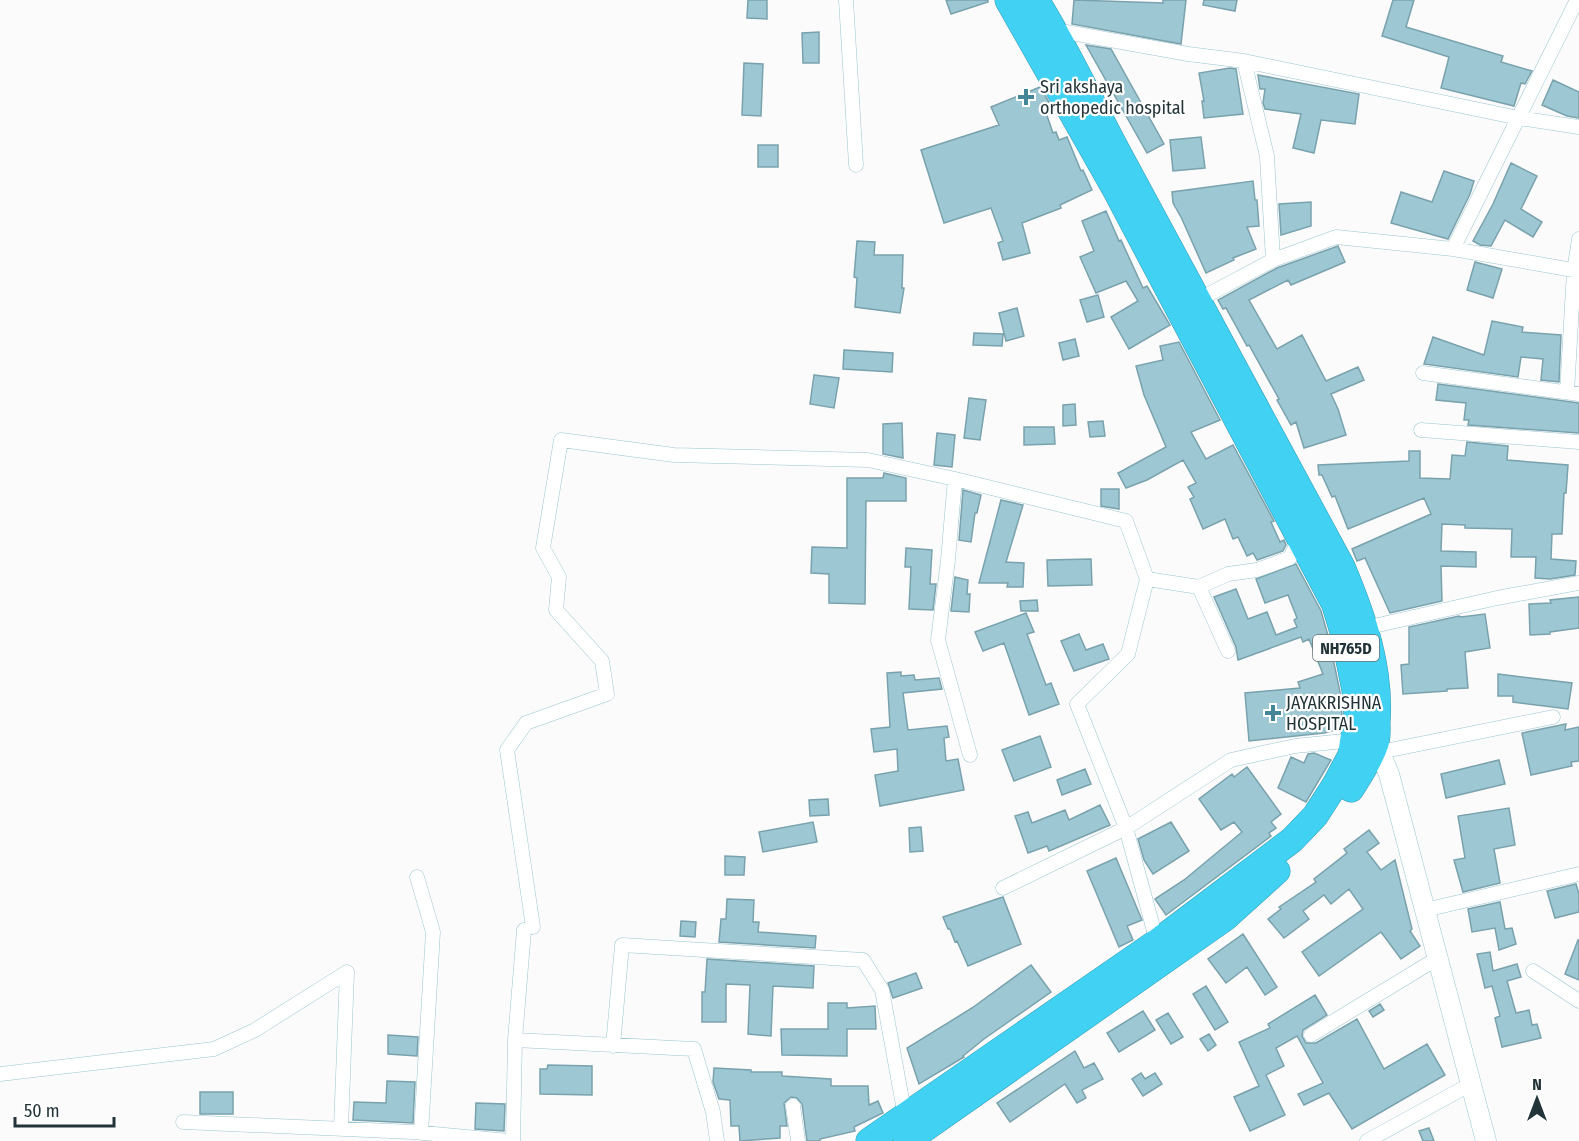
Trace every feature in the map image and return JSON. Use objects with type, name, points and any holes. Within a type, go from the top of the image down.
[{"type":"highway","name":"NH765D","points":[[1008,0],[1109,178],[1335,605],[1344,635],[1357,716],[1366,741]]},
{"type":"highway","name":"NH765D","points":[[907,1141],[1225,918],[1317,836],[1339,811],[1378,712],[1376,679],[1365,628],[1342,567],[1121,158],[1055,30],[1036,0]]},
{"type":"highway","name":"NH765D","points":[[869,1141],[1157,942],[1292,840],[1315,816],[1351,755],[1366,741]]},
{"type":"main road","points":[[1366,741],[1389,774],[1486,1141]]},
{"type":"street","points":[[846,0],[856,165]]},
{"type":"street","points":[[1453,249],[1577,0]]},
{"type":"street","points":[[1055,30],[1188,54],[1244,61],[1519,118],[1579,127]]},
{"type":"street","points":[[1244,61],[1267,156],[1274,260]]},
{"type":"street","points":[[1198,300],[1274,260],[1336,237],[1453,249],[1577,271]]},
{"type":"street","points":[[1423,373],[1573,393],[1579,238]]},
{"type":"street","points":[[1421,430],[1579,442]]},
{"type":"street","points":[[183,1122],[341,1128],[511,1141],[515,1040],[529,928],[507,750],[526,723],[607,694],[602,661],[556,610],[559,577],[543,548],[561,440],[674,455],[868,460],[1126,521],[1147,579],[1128,654],[1077,704],[1125,828],[1157,942]]},
{"type":"street","points":[[955,479],[938,640],[970,755]]},
{"type":"street","points":[[1147,579],[1199,587],[1228,574],[1257,570],[1290,558],[1300,537]]},
{"type":"street","points":[[1365,628],[1497,598],[1579,583]]},
{"type":"street","points":[[1199,587],[1228,651]]},
{"type":"street","points":[[1003,888],[1125,828],[1231,760],[1295,746],[1366,741],[1553,717]]},
{"type":"street","points":[[1425,909],[1579,874]]},
{"type":"street","points":[[417,876],[433,932],[421,1133]]},
{"type":"street","points":[[613,1046],[622,945],[863,960],[882,990],[905,1116]]},
{"type":"street","points":[[1311,1035],[1438,958]]},
{"type":"street","points":[[1533,971],[1579,1001]]},
{"type":"street","points":[[0,1074],[214,1048],[255,1030],[347,972],[341,1128]]},
{"type":"street","points":[[515,1040],[694,1049],[713,1112],[717,1141]]},
{"type":"street","points":[[1367,1141],[1471,1084]]},
{"type":"street","points":[[792,1106],[798,1141]]},
{"type":"building","points":[[748,0],[767,0],[767,19],[747,18]]},
{"type":"building","points":[[946,0],[988,0],[988,2],[951,14]]},
{"type":"building","points":[[1074,0],[1163,3],[1163,0],[1186,0],[1181,44],[1072,24]]},
{"type":"building","points":[[1204,0],[1237,0],[1235,11],[1203,5]]},
{"type":"building","points":[[1393,0],[1414,0],[1406,27],[1503,56],[1501,62],[1532,71],[1525,84],[1521,83],[1514,106],[1441,88],[1449,57],[1382,36]]},
{"type":"building","points":[[819,32],[819,63],[803,63],[802,33]]},
{"type":"building","points":[[1086,45],[1111,49],[1164,144],[1147,153]]},
{"type":"building","points":[[744,63],[763,64],[761,116],[742,115]]},
{"type":"building","points":[[1236,69],[1243,114],[1204,118],[1202,101],[1204,101],[1199,73]]},
{"type":"building","points":[[1258,75],[1359,94],[1355,124],[1321,120],[1314,153],[1293,148],[1301,114],[1265,109],[1263,103],[1265,89],[1260,89]]},
{"type":"building","points":[[1553,80],[1579,92],[1579,118],[1567,116],[1542,105]]},
{"type":"building","points":[[1040,87],[1049,102],[1043,104],[1053,133],[1056,132],[1059,140],[1067,137],[1081,171],[1083,170],[1092,190],[1060,205],[1061,208],[1022,223],[1030,253],[1003,260],[998,243],[1003,241],[991,208],[944,223],[921,150],[999,125],[991,107]]},
{"type":"building","points":[[1201,137],[1205,168],[1173,171],[1170,140]]},
{"type":"building","points":[[758,145],[778,145],[778,167],[758,167]]},
{"type":"building","points":[[1511,163],[1537,176],[1521,209],[1542,222],[1533,237],[1505,220],[1491,246],[1480,245],[1473,241]]},
{"type":"building","points":[[1444,171],[1474,181],[1448,239],[1391,223],[1401,192],[1432,202]]},
{"type":"building","points":[[1253,181],[1259,226],[1247,227],[1256,249],[1233,258],[1234,260],[1206,273],[1173,203],[1172,192]]},
{"type":"building","points":[[1311,202],[1311,226],[1281,235],[1279,204]]},
{"type":"building","points":[[1106,211],[1143,288],[1147,286],[1170,325],[1129,349],[1111,317],[1138,301],[1126,281],[1096,293],[1080,257],[1094,251],[1082,221]]},
{"type":"building","points":[[857,241],[875,242],[874,255],[903,255],[902,288],[904,288],[900,313],[855,307],[857,278],[854,277]]},
{"type":"building","points":[[1338,246],[1345,262],[1291,285],[1288,280],[1249,300],[1277,349],[1302,335],[1326,381],[1358,367],[1364,380],[1331,394],[1346,435],[1304,448],[1296,422],[1291,425],[1249,345],[1247,346],[1226,308],[1223,309],[1218,300],[1277,268]]},
{"type":"building","points":[[1475,262],[1502,269],[1493,298],[1467,290]]},
{"type":"building","points":[[1098,295],[1104,317],[1087,322],[1080,300]]},
{"type":"building","points":[[1017,308],[1024,336],[1006,341],[999,313]]},
{"type":"building","points":[[1492,321],[1523,327],[1522,332],[1561,335],[1559,382],[1541,380],[1543,359],[1521,357],[1518,377],[1424,364],[1433,337],[1484,355]]},
{"type":"building","points":[[974,333],[1003,334],[1002,346],[973,345]]},
{"type":"building","points":[[1075,339],[1079,356],[1063,360],[1059,343]]},
{"type":"building","points":[[1179,342],[1220,420],[1191,432],[1206,459],[1233,445],[1274,521],[1271,522],[1280,542],[1284,540],[1286,545],[1283,551],[1257,560],[1253,553],[1247,556],[1238,537],[1233,539],[1225,519],[1203,529],[1190,499],[1194,497],[1188,487],[1196,483],[1183,460],[1147,480],[1126,488],[1118,473],[1166,447],[1144,395],[1136,366],[1163,360],[1160,346]]},
{"type":"building","points":[[844,350],[893,353],[892,372],[843,369]]},
{"type":"building","points":[[814,375],[839,378],[834,408],[810,404]]},
{"type":"building","points":[[1438,384],[1579,403],[1579,433],[1468,425],[1469,420],[1464,420],[1466,403],[1436,400]]},
{"type":"building","points":[[969,398],[986,400],[980,440],[964,438]]},
{"type":"building","points":[[1075,404],[1076,425],[1063,426],[1063,405]]},
{"type":"building","points":[[1103,421],[1105,436],[1090,437],[1088,422]]},
{"type":"building","points":[[902,423],[903,458],[883,454],[883,424]]},
{"type":"building","points":[[1024,427],[1054,427],[1055,444],[1024,445]]},
{"type":"building","points":[[937,433],[955,435],[952,467],[934,465]]},
{"type":"building","points":[[1467,442],[1508,446],[1507,460],[1568,465],[1562,534],[1552,534],[1551,559],[1576,561],[1575,575],[1550,579],[1535,578],[1536,557],[1511,557],[1512,529],[1465,528],[1465,525],[1442,524],[1441,551],[1476,552],[1476,567],[1441,566],[1442,601],[1390,613],[1365,558],[1357,561],[1352,549],[1431,514],[1424,498],[1348,529],[1335,496],[1332,497],[1322,475],[1319,475],[1318,465],[1409,461],[1409,451],[1420,451],[1420,478],[1450,479],[1452,455],[1465,456]]},
{"type":"building","points":[[884,473],[906,478],[906,501],[866,501],[865,604],[829,603],[829,574],[811,573],[812,547],[847,548],[847,478],[883,478]]},
{"type":"building","points":[[1101,489],[1119,489],[1119,509],[1101,506]]},
{"type":"building","points":[[963,490],[981,495],[977,513],[975,513],[971,542],[959,540]]},
{"type":"building","points":[[1001,500],[1023,505],[1006,562],[1024,563],[1023,587],[1007,587],[1008,583],[979,583]]},
{"type":"building","points":[[906,548],[932,550],[930,584],[936,584],[933,610],[909,609],[911,567],[905,567]]},
{"type":"building","points":[[1091,559],[1092,585],[1048,586],[1047,560]]},
{"type":"building","points":[[1296,564],[1321,611],[1329,639],[1340,692],[1342,715],[1340,729],[1324,733],[1249,741],[1245,693],[1300,688],[1298,682],[1323,674],[1309,639],[1303,642],[1301,637],[1238,660],[1236,647],[1214,597],[1236,589],[1248,619],[1267,612],[1276,635],[1297,627],[1294,620],[1297,618],[1288,595],[1265,603],[1256,579]]},
{"type":"building","points":[[955,577],[968,580],[969,612],[951,611]]},
{"type":"building","points":[[1579,597],[1579,628],[1550,632],[1550,634],[1530,635],[1529,604],[1551,603],[1550,600]]},
{"type":"building","points":[[1037,600],[1038,611],[1021,611],[1020,601]]},
{"type":"building","points":[[1026,613],[1034,632],[1027,634],[1046,685],[1051,683],[1059,704],[1029,715],[1004,643],[983,651],[975,632]]},
{"type":"building","points":[[1485,614],[1490,648],[1465,652],[1468,688],[1403,694],[1401,665],[1409,664],[1409,627],[1459,616]]},
{"type":"building","points":[[1079,634],[1086,650],[1103,644],[1109,659],[1074,671],[1061,641]]},
{"type":"building","points":[[901,672],[901,676],[914,675],[915,680],[939,678],[942,689],[903,693],[908,730],[947,726],[949,737],[944,738],[946,761],[958,759],[964,790],[880,806],[875,775],[898,771],[897,749],[874,752],[871,729],[890,727],[887,673]]},
{"type":"building","points":[[1498,674],[1572,683],[1568,709],[1513,702],[1513,696],[1498,696]]},
{"type":"building","points":[[1566,724],[1565,730],[1579,727],[1579,761],[1571,762],[1572,766],[1531,775],[1522,733]]},
{"type":"building","points":[[1040,736],[1051,767],[1014,781],[1002,750]]},
{"type":"building","points":[[1314,753],[1331,760],[1306,802],[1278,788],[1291,757],[1304,763],[1308,754]]},
{"type":"building","points":[[1499,760],[1505,784],[1446,798],[1441,774]]},
{"type":"building","points":[[1247,767],[1281,814],[1271,822],[1276,828],[1269,833],[1271,836],[1166,915],[1155,899],[1184,880],[1242,832],[1234,822],[1221,830],[1199,799],[1232,774],[1234,777]]},
{"type":"building","points":[[1085,769],[1091,784],[1062,795],[1057,780]]},
{"type":"building","points":[[828,799],[829,815],[810,816],[809,800]]},
{"type":"building","points":[[1100,805],[1110,825],[1049,851],[1047,846],[1028,853],[1015,816],[1028,812],[1032,823],[1065,810],[1069,820]]},
{"type":"building","points":[[1509,808],[1515,845],[1494,849],[1500,883],[1463,892],[1454,860],[1465,858],[1458,816]]},
{"type":"building","points":[[813,822],[817,842],[763,852],[759,832]]},
{"type":"building","points":[[1171,822],[1189,851],[1153,874],[1144,860],[1138,839]]},
{"type":"building","points":[[921,827],[923,851],[910,852],[909,828]]},
{"type":"building","points":[[1369,830],[1379,843],[1367,852],[1381,870],[1395,860],[1412,929],[1410,931],[1420,946],[1401,959],[1381,932],[1319,976],[1302,952],[1363,909],[1349,889],[1331,904],[1324,895],[1303,911],[1309,919],[1284,938],[1268,919],[1281,909],[1279,907],[1316,882],[1314,879],[1347,853],[1344,849]]},
{"type":"building","points":[[725,856],[745,857],[744,875],[725,875]]},
{"type":"building","points":[[1116,858],[1142,920],[1127,926],[1133,940],[1119,947],[1087,871]]},
{"type":"building","points":[[1576,884],[1579,894],[1579,912],[1555,918],[1547,891]]},
{"type":"building","points":[[1003,897],[1021,944],[968,966],[943,917]]},
{"type":"building","points":[[727,899],[754,900],[753,922],[759,922],[758,932],[816,936],[815,948],[719,942],[721,919],[726,919]]},
{"type":"building","points":[[1500,902],[1505,929],[1512,928],[1516,944],[1499,950],[1495,928],[1472,932],[1468,909]]},
{"type":"building","points":[[681,921],[696,922],[695,937],[680,936]]},
{"type":"building","points":[[1243,934],[1277,987],[1265,995],[1247,967],[1226,983],[1208,959]]},
{"type":"building","points":[[1579,940],[1579,980],[1565,974]]},
{"type":"building","points":[[1490,952],[1493,971],[1517,964],[1521,977],[1507,981],[1516,1013],[1529,1010],[1532,1025],[1537,1024],[1541,1038],[1502,1047],[1495,1018],[1500,1016],[1492,986],[1485,988],[1477,954]]},
{"type":"building","points":[[707,959],[814,966],[813,988],[773,986],[771,1036],[748,1034],[750,985],[726,984],[726,1022],[702,1022],[702,992],[705,992]]},
{"type":"building","points":[[1031,965],[1051,992],[984,1039],[964,1057],[919,1084],[907,1048],[972,1008]]},
{"type":"building","points":[[916,973],[922,988],[893,998],[888,983]]},
{"type":"building","points":[[1206,986],[1228,1022],[1215,1030],[1193,994]]},
{"type":"building","points":[[1315,995],[1327,1015],[1303,1030],[1302,1036],[1306,1043],[1316,1043],[1357,1019],[1384,1069],[1427,1044],[1445,1075],[1352,1129],[1329,1093],[1304,1105],[1298,1094],[1323,1083],[1297,1036],[1276,1048],[1284,1066],[1266,1075],[1285,1115],[1250,1131],[1234,1097],[1259,1086],[1239,1042],[1270,1028],[1268,1024]]},
{"type":"building","points":[[828,1003],[847,1003],[847,1008],[875,1006],[876,1029],[847,1029],[847,1056],[782,1055],[781,1029],[828,1029]]},
{"type":"building","points":[[1380,1004],[1384,1010],[1373,1017],[1369,1011]]},
{"type":"building","points":[[1143,1011],[1155,1030],[1119,1052],[1107,1033]]},
{"type":"building","points":[[1168,1013],[1183,1037],[1171,1044],[1156,1020]]},
{"type":"building","points":[[1209,1034],[1216,1045],[1208,1051],[1200,1039]]},
{"type":"building","points":[[388,1035],[418,1037],[417,1056],[388,1054]]},
{"type":"building","points":[[1075,1051],[1084,1068],[1094,1063],[1103,1079],[1082,1090],[1086,1098],[1077,1103],[1065,1084],[1010,1122],[997,1103]]},
{"type":"building","points":[[548,1065],[592,1066],[592,1095],[540,1094],[540,1069],[547,1069]]},
{"type":"building","points":[[714,1068],[751,1070],[751,1072],[782,1072],[782,1076],[831,1079],[831,1086],[868,1086],[869,1105],[878,1101],[883,1113],[854,1127],[855,1131],[820,1139],[820,1141],[807,1141],[802,1104],[797,1098],[791,1097],[784,1103],[787,1126],[780,1126],[780,1138],[740,1141],[739,1126],[731,1126],[730,1100],[719,1099],[713,1082]]},
{"type":"building","points":[[1141,1073],[1145,1079],[1155,1073],[1162,1084],[1143,1096],[1132,1079]]},
{"type":"building","points":[[387,1081],[415,1082],[413,1123],[353,1120],[354,1102],[386,1103]]},
{"type":"building","points":[[200,1092],[233,1092],[233,1114],[200,1114]]},
{"type":"building","points":[[476,1103],[505,1104],[504,1131],[475,1129]]},
{"type":"building","points":[[1429,1128],[1434,1141],[1423,1141],[1419,1131]]},
{"type":"place","name":"Sri akshaya orthopedic hospital","points":[[1026,97]]},
{"type":"place","name":"JAYAKRISHNA HOSPITAL","points":[[1273,713]]}]
